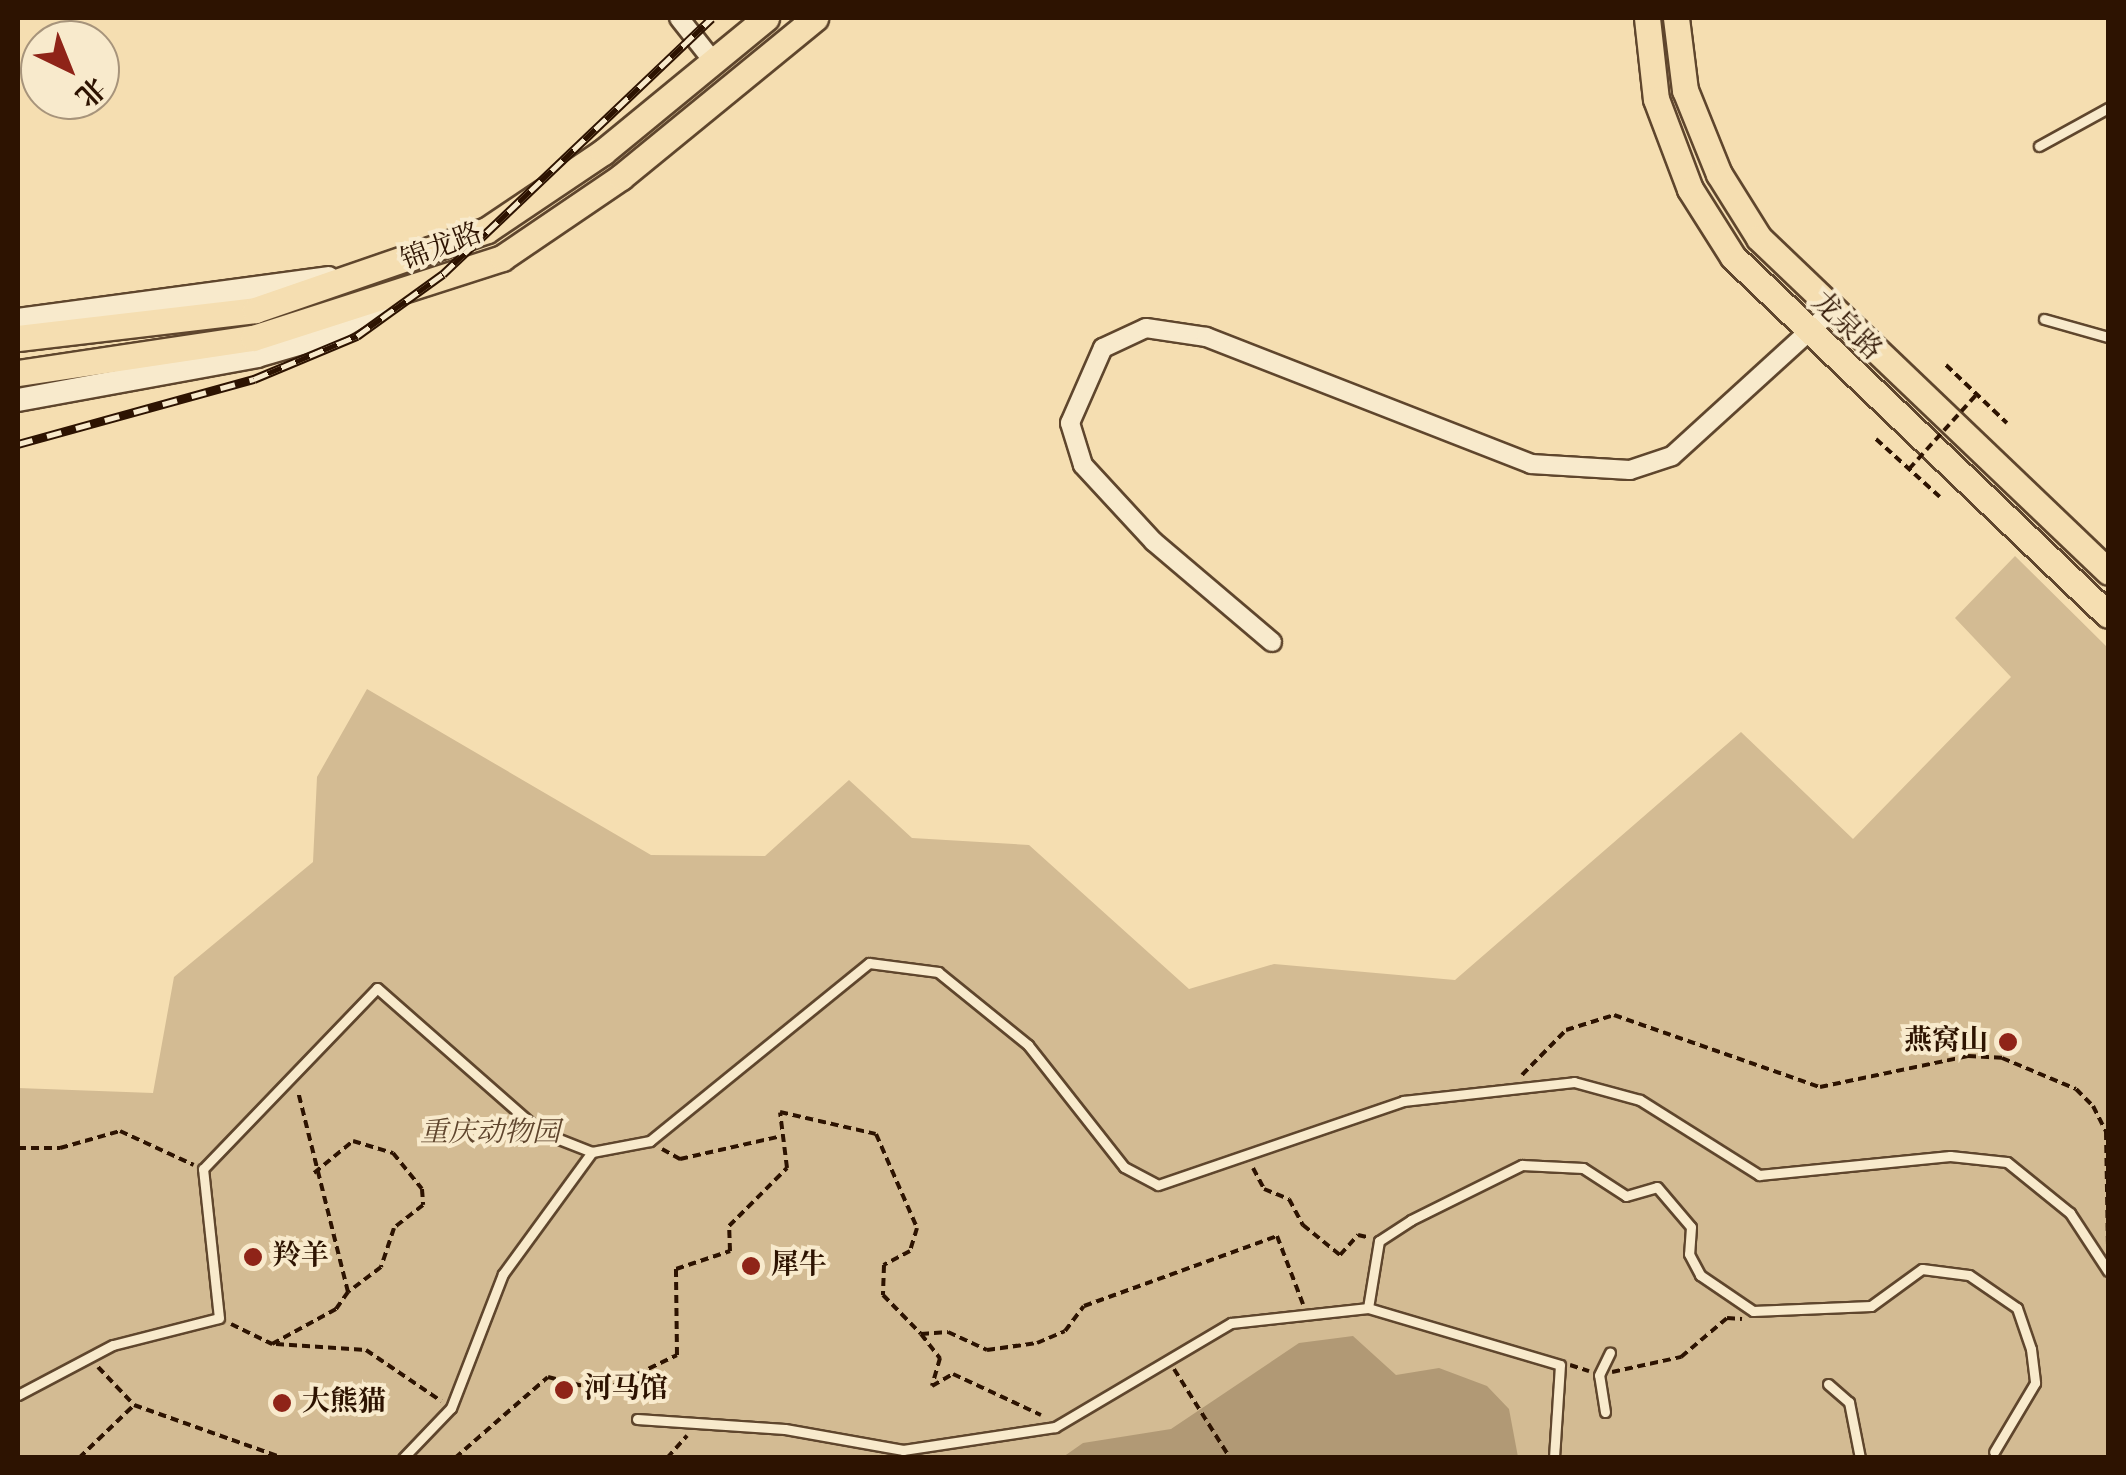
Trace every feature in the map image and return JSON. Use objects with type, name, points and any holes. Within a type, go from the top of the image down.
[{"type":"main road","name":"锦龙路","points":[[18,338],[256,310],[372,274],[488,230],[766,18]]},
{"type":"main road","name":"锦龙路","points":[[18,373],[253,338],[380,304],[502,258],[621,177],[814,18]]},
{"type":"main road","name":"龙泉路","points":[[1647,18],[1656,100],[1690,189],[1733,257],[1808,334],[2108,615]]},
{"type":"main road","name":"龙泉路","points":[[1676,18],[1685,90],[1718,174],[1759,238],[1830,313],[2108,572]]},
{"type":"street","points":[[680,18],[713,61]]},
{"type":"street","points":[[18,320],[372,274]]},
{"type":"street","points":[[18,400],[257,356],[326,336],[380,304]]},
{"type":"street","points":[[1272,642],[1154,542],[1083,465],[1070,423],[1103,348],[1146,328],[1206,337],[1531,464],[1610,471],[1672,456],[1830,313]]},
{"type":"lane","points":[[2040,146],[2108,108]]},
{"type":"lane","points":[[2044,320],[2108,337]]},
{"type":"lane","points":[[18,1394],[92,1362],[113,1345],[219,1318],[203,1169],[377,988],[541,1132],[592,1152],[650,1141],[868,962],[938,972],[1028,1045],[1124,1167],[1158,1185],[1402,1101],[1509,1089],[1606,1087],[1759,1175],[1950,1156],[2008,1162],[2070,1213],[2108,1268]]},
{"type":"lane","points":[[403,1458],[451,1408],[503,1274],[592,1152]]},
{"type":"lane","points":[[1368,1308],[1380,1241],[1522,1165],[1583,1168],[1626,1196],[1656,1187],[1691,1227],[1688,1254],[1700,1276],[1753,1311],[1871,1306],[1922,1269],[1969,1275],[2017,1308],[2032,1349],[2035,1384],[1994,1452]]},
{"type":"lane","points":[[637,1419],[903,1450],[1054,1427],[1168,1356],[1231,1323],[1304,1309],[1368,1308],[1560,1365],[1554,1458]]},
{"type":"lane","points":[[1606,1412],[1599,1376],[1610,1352]]},
{"type":"lane","points":[[1828,1384],[1849,1402],[1860,1458]]},
{"type":"path","points":[[1946,365],[2007,423]]},
{"type":"path","points":[[1909,469],[1977,394]]},
{"type":"path","points":[[1876,440],[1940,497]]},
{"type":"path","points":[[1509,1089],[1586,1016],[1614,1015],[1820,1087],[1968,1056],[2002,1058],[2076,1089],[2093,1106],[2106,1132],[2108,1268]]},
{"type":"path","points":[[295,1077],[314,1173],[348,1292]]},
{"type":"path","points":[[455,1458],[548,1377],[602,1391],[676,1354],[676,1268],[730,1251],[728,1226],[787,1168],[780,1112],[876,1134],[916,1228],[910,1251],[884,1265],[883,1295],[940,1358],[932,1386],[954,1374],[1002,1403],[1033,1407],[1054,1427]]},
{"type":"path","points":[[18,1148],[60,1148],[120,1131],[203,1169]]},
{"type":"path","points":[[650,1141],[680,1159],[783,1136]]},
{"type":"path","points":[[272,1344],[336,1309],[348,1292],[381,1267],[394,1228],[423,1205],[422,1189],[393,1153],[352,1141],[314,1173]]},
{"type":"path","points":[[1247,1154],[1264,1190],[1289,1199],[1302,1225],[1340,1255],[1358,1235],[1380,1241]]},
{"type":"path","points":[[921,1334],[948,1332],[986,1350],[1038,1343],[1065,1331],[1084,1306],[1276,1236],[1304,1309]]},
{"type":"path","points":[[219,1318],[272,1344],[366,1350],[451,1408]]},
{"type":"path","points":[[1560,1365],[1599,1376],[1681,1357],[1728,1318],[1758,1320]]},
{"type":"path","points":[[1168,1356],[1190,1400],[1230,1458]]},
{"type":"path","points":[[92,1362],[134,1405],[283,1458]]},
{"type":"path","points":[[79,1458],[134,1405]]},
{"type":"path","points":[[667,1458],[693,1423]]},
{"type":"green space","name":"重庆动物园","points":[[2015,556],[2108,648],[2108,1457],[18,1458],[18,1088],[153,1093],[174,977],[313,862],[317,777],[367,689],[651,855],[765,856],[849,780],[912,838],[1029,845],[1189,989],[1274,964],[1455,980],[1741,732],[1853,839],[2011,677],[1955,618]]},
{"type":"shaded area","points":[[1353,1336],[1396,1375],[1439,1368],[1487,1386],[1509,1409],[1518,1457],[1063,1457],[1083,1443],[1171,1429],[1299,1343]]},
{"type":"railway","points":[[18,444],[254,379],[357,336],[443,274],[712,18]]},
{"type":"place","name":"燕窝山","points":[[2008,1042]]},
{"type":"place","name":"羚羊","points":[[253,1257]]},
{"type":"place","name":"犀牛","points":[[751,1266]]},
{"type":"place","name":"河马馆","points":[[564,1390]]},
{"type":"place","name":"大熊猫","points":[[282,1403]]}]
